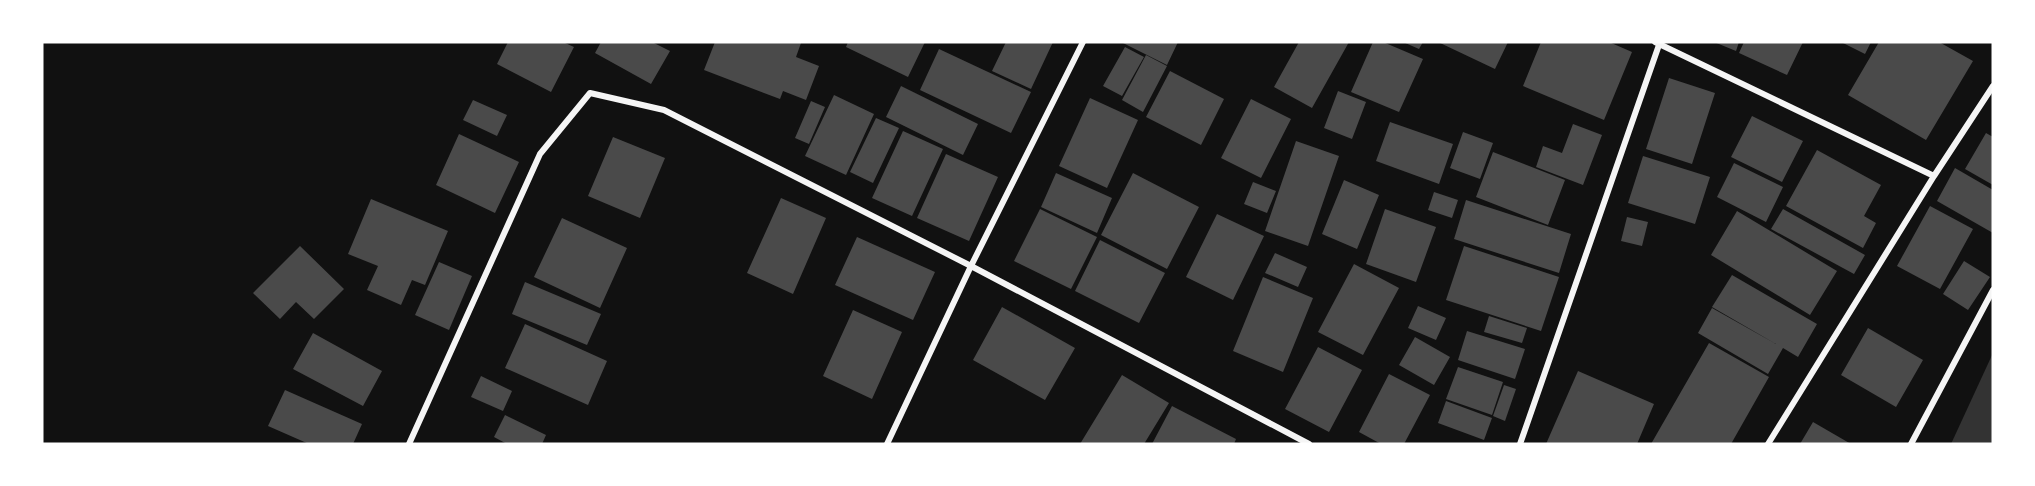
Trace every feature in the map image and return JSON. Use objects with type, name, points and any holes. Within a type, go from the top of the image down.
[{"type":"street","points":[[887,444],[970,266],[1083,42]]},
{"type":"street","points":[[1520,444],[1658,43],[1934,176]]},
{"type":"street","points":[[1768,444],[1934,176],[1993,86]]},
{"type":"street","points":[[409,444],[540,154],[590,93],[664,110],[970,266],[1309,444]]},
{"type":"street","points":[[1911,444],[1993,290]]},
{"type":"shaded area","points":[[1993,353],[1993,444],[1951,444]]},
{"type":"building","points":[[508,42],[563,42],[574,47],[551,92],[497,64]]},
{"type":"building","points":[[601,42],[652,42],[670,51],[651,84],[595,53]]},
{"type":"building","points":[[715,42],[801,43],[796,57],[819,66],[806,100],[783,91],[780,99],[704,70]]},
{"type":"building","points":[[848,42],[925,42],[908,77],[846,47]]},
{"type":"building","points":[[1006,42],[1053,42],[1031,89],[992,71]]},
{"type":"building","points":[[1121,42],[1178,42],[1167,65]]},
{"type":"building","points":[[1299,42],[1349,42],[1312,108],[1274,87]]},
{"type":"building","points":[[1373,42],[1383,42],[1423,59],[1399,112],[1351,92]]},
{"type":"building","points":[[1403,42],[1423,42],[1419,49]]},
{"type":"building","points":[[1438,42],[1508,42],[1495,69]]},
{"type":"building","points":[[1541,42],[1609,42],[1632,52],[1604,120],[1523,86]]},
{"type":"building","points":[[1714,42],[1739,42],[1736,51]]},
{"type":"building","points":[[1744,42],[1803,42],[1787,75],[1739,53]]},
{"type":"building","points":[[1841,42],[1871,42],[1865,54]]},
{"type":"building","points":[[1879,42],[1939,42],[1973,61],[1926,140],[1848,95]]},
{"type":"building","points":[[1125,47],[1144,57],[1122,96],[1103,86]]},
{"type":"building","points":[[939,49],[1031,92],[1011,133],[920,90]]},
{"type":"building","points":[[1146,55],[1167,66],[1143,112],[1122,100]]},
{"type":"building","points":[[1170,71],[1224,99],[1201,145],[1146,117]]},
{"type":"building","points":[[1669,78],[1715,93],[1692,164],[1646,149]]},
{"type":"building","points":[[901,86],[978,124],[963,155],[886,117]]},
{"type":"building","points":[[1338,91],[1366,102],[1352,139],[1324,128]]},
{"type":"building","points":[[834,95],[874,114],[846,175],[805,156]]},
{"type":"building","points":[[1090,98],[1138,120],[1107,188],[1059,166]]},
{"type":"building","points":[[1251,99],[1291,119],[1261,178],[1221,158]]},
{"type":"building","points":[[473,100],[507,115],[497,136],[463,120]]},
{"type":"building","points":[[811,101],[825,107],[809,144],[795,138]]},
{"type":"building","points":[[1752,116],[1803,141],[1782,182],[1731,157]]},
{"type":"building","points":[[876,118],[899,128],[873,183],[850,172]]},
{"type":"building","points":[[1390,122],[1453,144],[1439,184],[1376,161]]},
{"type":"building","points":[[1573,124],[1602,135],[1583,185],[1536,167],[1543,146],[1562,153]]},
{"type":"building","points":[[903,131],[943,149],[912,216],[872,198]]},
{"type":"building","points":[[1463,132],[1493,143],[1480,179],[1450,168]]},
{"type":"building","points":[[1986,133],[1993,137],[1993,185],[1965,169]]},
{"type":"building","points":[[459,134],[519,162],[495,213],[436,185]]},
{"type":"building","points":[[613,137],[665,158],[640,218],[588,196]]},
{"type":"building","points":[[1296,141],[1339,156],[1308,246],[1265,231]]},
{"type":"building","points":[[1817,150],[1881,185],[1864,216],[1876,223],[1863,248],[1786,206]]},
{"type":"building","points":[[1493,152],[1565,180],[1548,225],[1476,197]]},
{"type":"building","points":[[946,154],[998,177],[969,241],[917,218]]},
{"type":"building","points":[[1643,156],[1710,177],[1695,224],[1628,203]]},
{"type":"building","points":[[1734,163],[1783,187],[1766,222],[1717,197]]},
{"type":"building","points":[[1955,168],[1993,190],[1993,233],[1937,201]]},
{"type":"building","points":[[1056,173],[1112,198],[1097,233],[1041,207]]},
{"type":"building","points":[[1133,173],[1199,207],[1167,269],[1101,235]]},
{"type":"building","points":[[1344,180],[1379,195],[1357,249],[1322,234]]},
{"type":"building","points":[[1253,182],[1276,191],[1267,213],[1244,204]]},
{"type":"building","points":[[1434,192],[1458,200],[1452,218],[1428,210]]},
{"type":"building","points":[[781,198],[826,218],[793,294],[747,273]]},
{"type":"building","points":[[371,199],[448,231],[425,285],[412,280],[401,305],[367,290],[378,266],[348,254]]},
{"type":"building","points":[[1466,200],[1571,234],[1559,273],[1454,239]]},
{"type":"building","points":[[1930,206],[1973,229],[1940,289],[1897,266]]},
{"type":"building","points":[[1040,209],[1097,237],[1071,289],[1014,261]]},
{"type":"building","points":[[1385,209],[1436,227],[1416,282],[1366,264]]},
{"type":"building","points":[[1783,209],[1865,255],[1854,274],[1771,229]]},
{"type":"building","points":[[1737,211],[1837,271],[1810,315],[1711,255]]},
{"type":"building","points":[[1217,214],[1264,236],[1233,300],[1186,277]]},
{"type":"building","points":[[1627,217],[1648,222],[1642,246],[1621,241]]},
{"type":"building","points":[[562,218],[627,248],[600,308],[534,277]]},
{"type":"building","points":[[857,237],[935,272],[913,320],[835,285]]},
{"type":"building","points":[[1100,240],[1165,273],[1139,323],[1075,291]]},
{"type":"building","points":[[300,246],[344,289],[314,319],[296,302],[280,319],[253,293]]},
{"type":"building","points":[[1464,246],[1559,277],[1541,331],[1446,300]]},
{"type":"building","points":[[1275,253],[1307,267],[1298,287],[1265,273]]},
{"type":"building","points":[[1964,261],[1990,277],[1968,310],[1943,294]]},
{"type":"building","points":[[439,262],[472,276],[449,330],[415,315]]},
{"type":"building","points":[[1354,264],[1399,288],[1363,355],[1318,332]]},
{"type":"building","points":[[1732,275],[1817,324],[1798,357],[1783,348],[1768,374],[1698,333],[1712,308],[1776,344],[1712,307]]},
{"type":"building","points":[[1263,277],[1313,298],[1283,372],[1233,351]]},
{"type":"building","points":[[525,282],[601,314],[587,345],[512,314]]},
{"type":"building","points":[[1418,306],[1446,318],[1436,340],[1408,328]]},
{"type":"building","points":[[1002,307],[1075,348],[1045,400],[973,360]]},
{"type":"building","points":[[853,310],[902,332],[872,399],[823,376]]},
{"type":"building","points":[[1489,316],[1527,328],[1522,343],[1484,332]]},
{"type":"building","points":[[525,324],[607,361],[588,405],[505,368]]},
{"type":"building","points":[[1868,328],[1923,360],[1896,407],[1841,375]]},
{"type":"building","points":[[1467,331],[1525,349],[1515,379],[1458,360]]},
{"type":"building","points":[[313,333],[382,371],[363,406],[293,369]]},
{"type":"building","points":[[1415,337],[1450,357],[1434,385],[1399,365]]},
{"type":"building","points":[[1709,343],[1769,377],[1731,444],[1651,444]]},
{"type":"building","points":[[1318,347],[1362,370],[1329,432],[1285,409]]},
{"type":"building","points":[[1458,367],[1503,382],[1492,415],[1446,399]]},
{"type":"building","points":[[1578,371],[1654,404],[1637,444],[1546,444]]},
{"type":"building","points":[[1389,374],[1430,395],[1404,444],[1381,444],[1359,432]]},
{"type":"building","points":[[1122,375],[1169,403],[1144,444],[1080,444]]},
{"type":"building","points":[[481,376],[512,391],[503,411],[471,397]]},
{"type":"building","points":[[1504,385],[1516,389],[1505,421],[1493,416]]},
{"type":"building","points":[[285,390],[362,424],[353,444],[309,444],[268,426]]},
{"type":"building","points":[[1446,401],[1492,418],[1484,440],[1438,423]]},
{"type":"building","points":[[1172,406],[1236,439],[1234,444],[1152,444]]},
{"type":"building","points":[[505,415],[546,435],[542,444],[507,444],[494,437]]},
{"type":"building","points":[[1813,422],[1851,444],[1800,444]]}]
